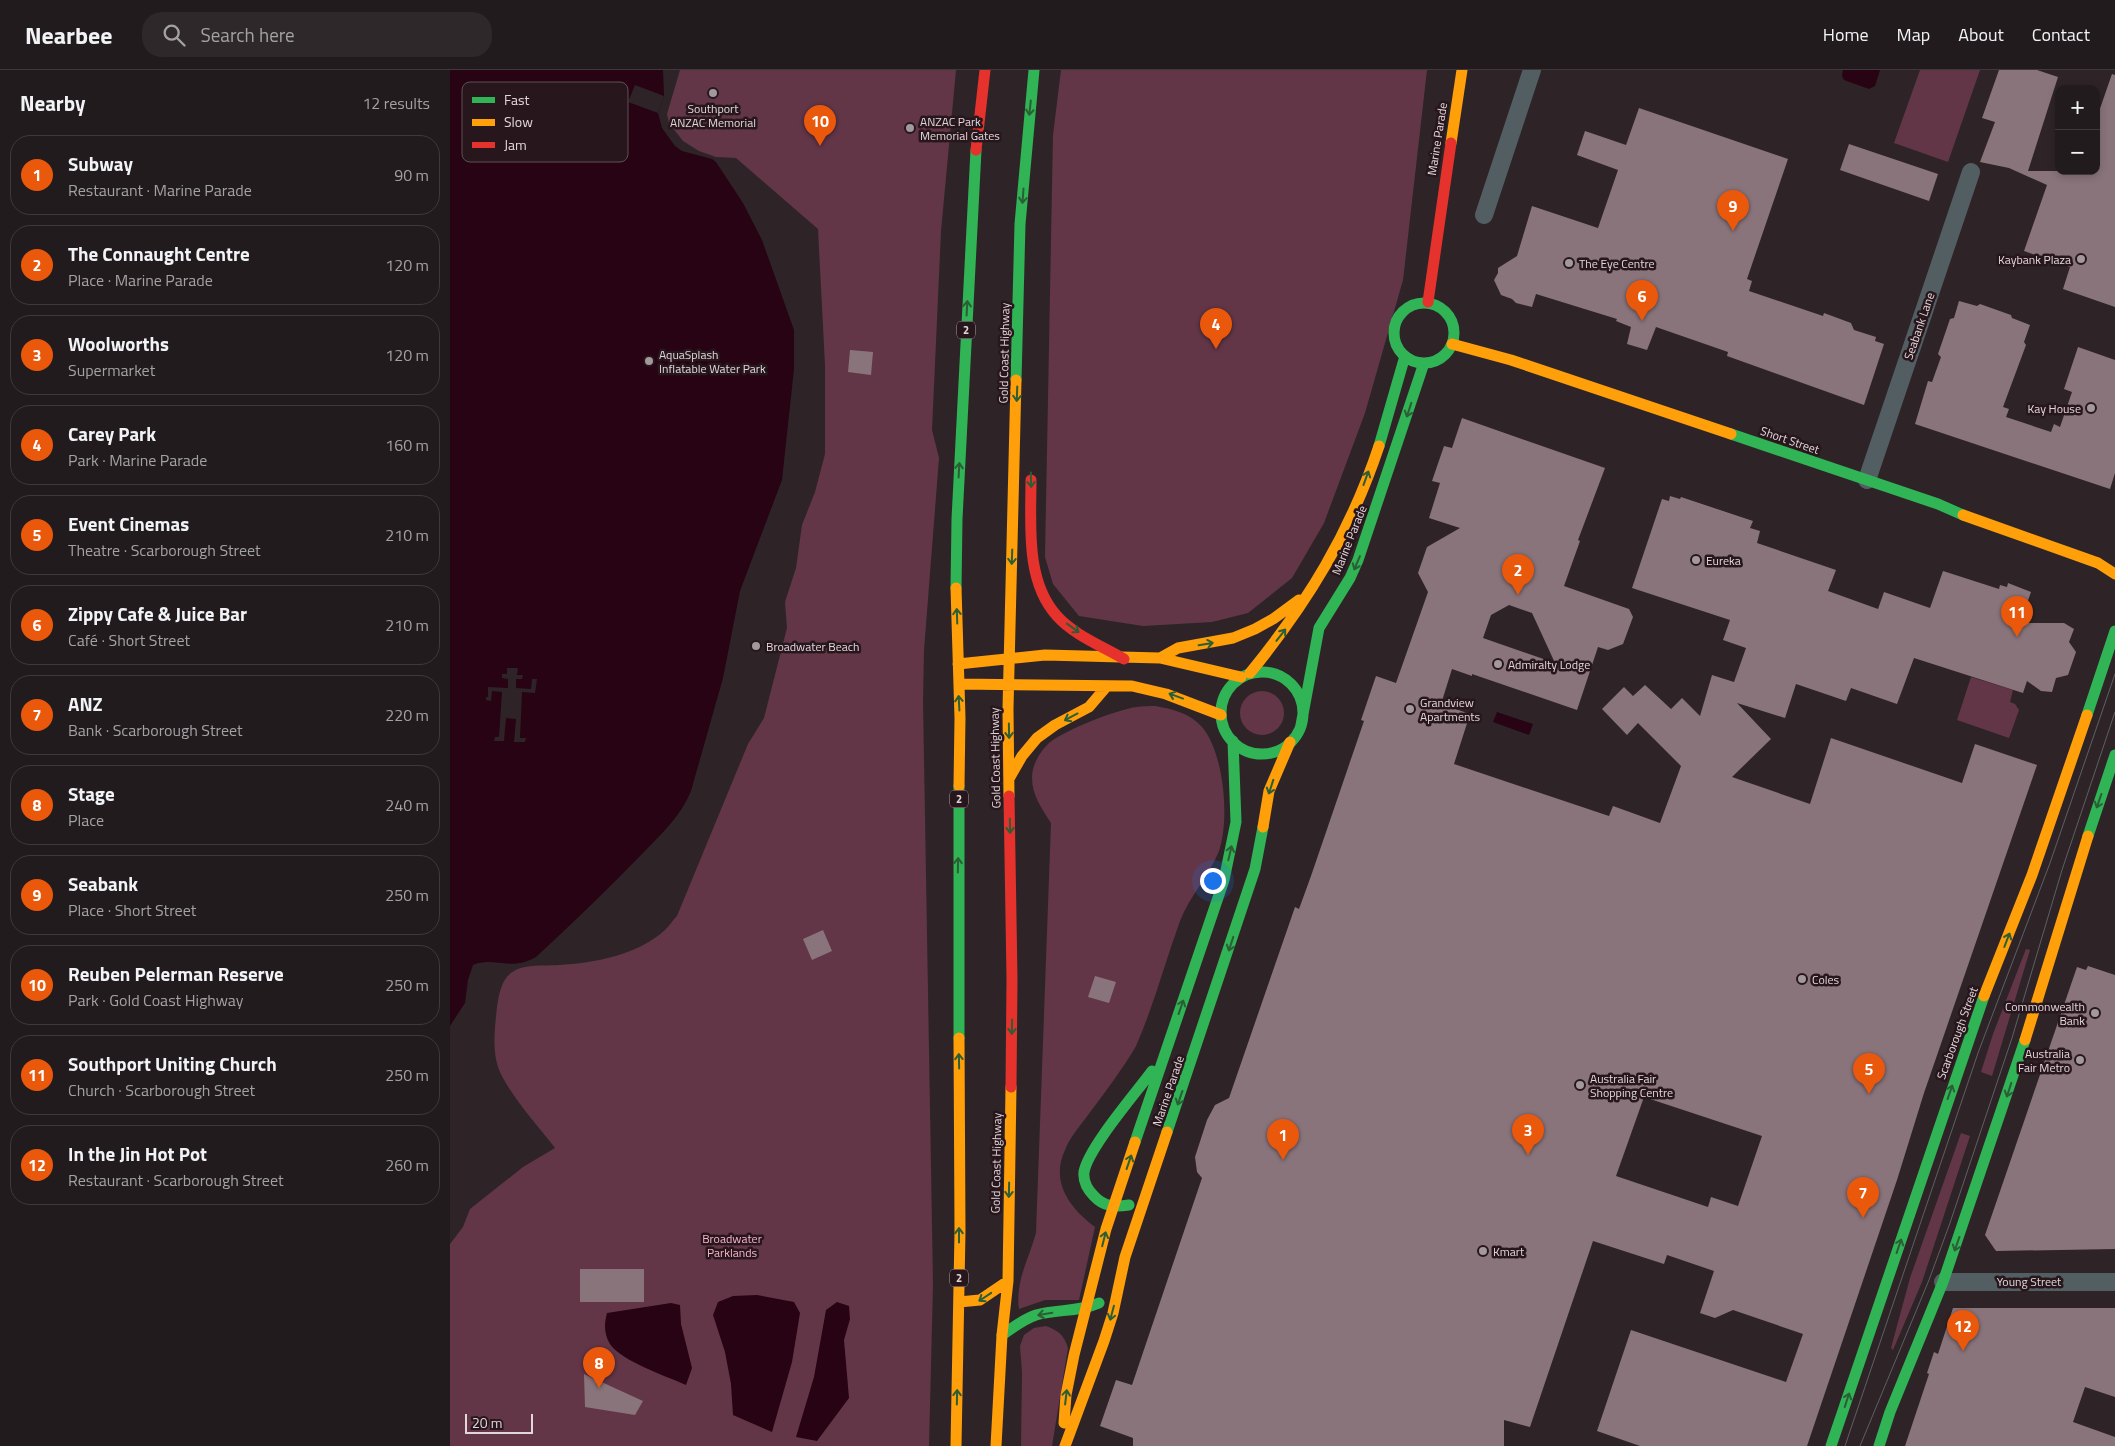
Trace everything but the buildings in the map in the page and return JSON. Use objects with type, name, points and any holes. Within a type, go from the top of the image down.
[{"type":"main road","name":"2","points":[[956,1446],[959,1302],[958,914],[960,718],[956,519],[976,150],[985,70]]},
{"type":"main road","name":"Gold Coast Highway","points":[[996,1446],[1002,1335],[1008,1281],[1012,979],[1009,686],[1019,346],[1020,224],[1034,70]]},
{"type":"main road","name":"Marine Parade","points":[[1428,302],[1462,70]]},
{"type":"main road","points":[[1421,302],[1428,302],[1438,305],[1448,314],[1453,323],[1455,335],[1445,356],[1435,361],[1424,363],[1414,361],[1405,356],[1394,340],[1394,324],[1402,311],[1421,302]]},
{"type":"main road","name":"Short Street","points":[[1452,344],[1510,360],[1938,504],[1981,524],[2098,564],[2115,574]]},
{"type":"main road","points":[[1019,346],[1027,370]]},
{"type":"main road","name":"Marine Parade","points":[[1246,675],[1284,631],[1311,591],[1339,542],[1354,511],[1389,414],[1405,356]]},
{"type":"main road","name":"Marine Parade","points":[[1301,725],[1319,628],[1350,578],[1358,560],[1424,363]]},
{"type":"main road","points":[[1031,465],[1034,563],[1041,594],[1055,615],[1075,631],[1124,659]]},
{"type":"main road","points":[[1160,658],[1178,648],[1233,638],[1255,629],[1273,619],[1311,591]]},
{"type":"main road","name":"Scarborough Street","points":[[1831,1446],[1978,1012],[2032,875],[2115,631]]},
{"type":"main road","points":[[958,664],[1045,655],[1124,659],[1160,658],[1246,675],[1263,672],[1275,674],[1286,680],[1295,689],[1301,700],[1303,713],[1301,725],[1290,742],[1280,750],[1268,753],[1255,753],[1243,749],[1227,734],[1221,715],[1222,704],[1232,684],[1246,675]]},
{"type":"main road","points":[[958,684],[1150,688],[1178,697],[1221,715]]},
{"type":"main road","points":[[1010,777],[1022,756],[1037,738],[1055,725],[1089,707],[1108,686]]},
{"type":"main road","name":"Marine Parade","points":[[1064,1446],[1066,1395],[1074,1355],[1114,1208],[1224,880],[1236,822],[1233,741]]},
{"type":"main road","name":"Marine Parade","points":[[1064,1446],[1104,1341],[1113,1312],[1122,1265],[1255,870],[1269,791],[1290,742]]},
{"type":"main road","points":[[1879,1446],[1890,1412],[1944,1282],[2023,1046],[2073,880],[2115,755]]},
{"type":"main road","points":[[1145,1201],[1114,1208],[1098,1200],[1087,1188],[1084,1175],[1085,1165],[1165,1053]]},
{"type":"main road","points":[[1002,1335],[1023,1320],[1038,1315],[1086,1309],[1104,1299],[1113,1287],[1122,1265]]},
{"type":"main road","points":[[959,1302],[972,1304],[979,1302],[1008,1281]]},
{"type":"street","points":[[1484,215],[1532,70]]},
{"type":"street","name":"Seabank Lane","points":[[1867,480],[1971,172]]},
{"type":"street","name":"Young Street","points":[[1944,1282],[2115,1282]]},
{"type":"green space","name":"Broadwater Parklands","points":[[680,70],[956,70],[941,231],[932,430],[939,458],[924,650],[923,701],[933,1284],[929,1446],[450,1446],[450,1244],[463,1227],[470,1209],[523,1167],[555,1148],[508,1087],[498,1067],[494,1037],[501,987],[510,974],[524,967],[601,960],[629,952],[654,939],[677,916],[748,744],[764,718],[787,628],[785,602],[796,568],[802,525],[815,492],[825,454],[825,365],[818,229],[736,158],[716,157],[699,151],[683,141],[669,123],[667,114]]},
{"type":"green space","points":[[1061,70],[1427,70],[1403,280],[1365,413],[1324,523],[1292,578],[1248,613],[1212,622],[1143,626],[1079,616],[1053,584],[1045,557],[1053,135]]},
{"type":"green space","points":[[1920,70],[1980,70],[1948,162],[1894,143]]},
{"type":"green space","points":[[1971,677],[2013,690],[2010,702],[2015,704],[2019,710],[2009,738],[1957,720]]},
{"type":"green space","points":[[1262,691],[1274,695],[1280,701],[1284,713],[1280,725],[1274,731],[1262,735],[1250,731],[1244,725],[1240,713],[1244,701],[1250,695]]},
{"type":"green space","points":[[1155,706],[1174,710],[1192,718],[1202,727],[1209,738],[1220,769],[1223,787],[1224,822],[1222,838],[1215,860],[1188,903],[1180,921],[1136,1046],[1113,1081],[1072,1136],[1061,1162],[1061,1183],[1065,1193],[1078,1211],[1095,1227],[1079,1300],[1045,1300],[1019,1309],[1019,1289],[1023,1270],[1036,1233],[1051,823],[1038,802],[1032,784],[1033,768],[1039,755],[1048,744],[1065,733],[1116,712],[1136,707]]},
{"type":"green space","points":[[2026,949],[2030,950],[1992,1076],[1981,1072],[1993,1034]]},
{"type":"green space","points":[[1961,1133],[1970,1136],[1922,1282],[1893,1350],[1891,1348],[1910,1278]]},
{"type":"green space","points":[[1046,1326],[1060,1334],[1068,1348],[1052,1446],[1021,1446],[1022,1372],[1020,1346],[1024,1335],[1034,1328]]},
{"type":"shaded area","points":[[450,70],[663,70],[664,96],[658,113],[662,128],[675,146],[682,151],[712,159],[716,162],[743,203],[762,240],[794,330],[794,369],[782,480],[740,591],[723,678],[687,800],[658,838],[536,957],[518,963],[488,962],[473,965],[468,980],[465,1003],[450,1026]]},
{"type":"shaded area","points":[[1843,70],[1880,70],[1875,86],[1869,89],[1844,80],[1842,76]]},
{"type":"shaded area","points":[[1497,712],[1533,724],[1529,735],[1493,722]]},
{"type":"shaded area","points":[[757,1295],[794,1302],[800,1313],[792,1362],[772,1432],[733,1415],[731,1384],[725,1352],[713,1315],[718,1302],[733,1296]]},
{"type":"shaded area","points":[[837,1302],[849,1306],[850,1319],[844,1340],[849,1398],[817,1441],[796,1437],[814,1377],[826,1310]]},
{"type":"shaded area","points":[[671,1303],[680,1305],[681,1324],[692,1368],[686,1385],[645,1368],[624,1356],[610,1344],[606,1333],[607,1313]]},
{"type":"pier","points":[[635,85],[664,96],[658,113],[628,102]]},
{"type":"pier","points":[[507,668],[518,668],[517,675],[523,675],[522,679],[516,679],[516,688],[531,689],[532,679],[537,679],[535,693],[522,692],[520,738],[526,738],[525,742],[514,742],[516,719],[506,718],[504,741],[494,741],[495,737],[499,737],[502,692],[492,691],[491,701],[486,700],[486,697],[488,697],[488,687],[508,688],[508,679],[502,678],[502,674],[507,674]]},
{"type":"tram line","points":[[1845,1446],[1978,1053],[2050,863],[2115,674]]},
{"type":"tram line","points":[[1860,1446],[1929,1280],[1950,1223],[2012,1038],[2062,870],[2115,712]]},
{"type":"traffic: fast","points":[[1016,380],[1020,224],[1034,70]]},
{"type":"traffic: fast","points":[[956,588],[957,519],[976,150]]},
{"type":"traffic: fast","points":[[1418,303],[1430,303],[1441,308],[1449,316],[1454,327],[1454,333],[1452,345],[1441,358],[1430,363],[1418,363],[1407,358],[1399,350],[1394,339],[1394,327],[1399,316],[1407,308],[1418,303]]},
{"type":"traffic: fast","points":[[1379,446],[1405,356]]},
{"type":"traffic: fast","points":[[1301,725],[1319,628],[1350,578],[1358,560],[1424,363]]},
{"type":"traffic: fast","points":[[1731,434],[1938,504],[1963,515]]},
{"type":"traffic: fast","points":[[2087,715],[2115,631]]},
{"type":"traffic: fast","points":[[1262,672],[1278,675],[1291,684],[1300,697],[1303,713],[1300,729],[1291,742],[1278,751],[1262,754],[1246,751],[1233,742],[1224,729],[1221,713],[1224,697],[1233,684],[1246,675],[1262,672]]},
{"type":"traffic: fast","points":[[1135,1142],[1224,880],[1236,822],[1233,741]]},
{"type":"traffic: fast","points":[[2088,836],[2115,755]]},
{"type":"traffic: fast","points":[[959,786],[959,1038]]},
{"type":"traffic: fast","points":[[1167,1132],[1255,869],[1263,827]]},
{"type":"traffic: fast","points":[[1831,1446],[1984,996]]},
{"type":"traffic: fast","points":[[1879,1446],[1890,1412],[1943,1282],[2025,1040]]},
{"type":"traffic: fast","points":[[1129,1205],[1110,1205],[1098,1200],[1086,1185],[1084,1172],[1087,1162],[1103,1135],[1152,1071]]},
{"type":"traffic: fast","points":[[1002,1335],[1036,1315],[1084,1308],[1099,1303]]},
{"type":"traffic: slow","points":[[1451,143],[1462,70]]},
{"type":"traffic: slow","points":[[1452,344],[1511,360],[1731,434]]},
{"type":"traffic: slow","points":[[1009,796],[1008,709],[1016,380]]},
{"type":"traffic: slow","points":[[1250,673],[1291,620],[1325,566],[1355,508],[1379,446]]},
{"type":"traffic: slow","points":[[1963,515],[2098,563],[2115,574]]},
{"type":"traffic: slow","points":[[956,588],[960,718],[959,786]]},
{"type":"traffic: slow","points":[[1160,658],[1178,648],[1233,638],[1255,629],[1273,619],[1299,600]]},
{"type":"traffic: slow","points":[[958,664],[1045,655],[1160,658],[1241,677]]},
{"type":"traffic: slow","points":[[959,684],[1132,686],[1166,694],[1221,715]]},
{"type":"traffic: slow","points":[[1010,777],[1022,756],[1037,738],[1055,725],[1089,707],[1107,686]]},
{"type":"traffic: slow","points":[[1984,996],[2032,875],[2087,715]]},
{"type":"traffic: slow","points":[[1263,827],[1269,791],[1290,742]]},
{"type":"traffic: slow","points":[[2025,1040],[2088,836]]},
{"type":"traffic: slow","points":[[956,1446],[960,1232],[959,1038]]},
{"type":"traffic: slow","points":[[996,1446],[1002,1335],[1008,1281],[1011,1087]]},
{"type":"traffic: slow","points":[[1065,1446],[1104,1341],[1113,1313],[1125,1257],[1167,1132]]},
{"type":"traffic: slow","points":[[1064,1423],[1066,1395],[1074,1355],[1106,1229],[1135,1142]]},
{"type":"traffic: slow","points":[[959,1302],[980,1300],[1008,1281]]},
{"type":"traffic: jam","points":[[976,150],[985,70]]},
{"type":"traffic: jam","points":[[1428,302],[1451,143]]},
{"type":"traffic: jam","points":[[1031,480],[1032,551],[1039,586],[1047,602],[1057,616],[1072,629],[1124,659]]},
{"type":"traffic: jam","points":[[1009,796],[1012,979],[1011,1087]]},
{"type":"place","name":"Southport ANZAC Memorial","points":[[713,93]]},
{"type":"place","name":"ANZAC Park Memorial Gates","points":[[910,128]]},
{"type":"place","name":"Reuben Pelerman Reserve","points":[[820,146]]},
{"type":"place","name":"Seabank","points":[[1733,231]]},
{"type":"place","name":"Kaybank Plaza","points":[[2081,259]]},
{"type":"place","name":"The Eye Centre","points":[[1569,263]]},
{"type":"place","name":"Zippy Cafe & Juice Bar","points":[[1642,321]]},
{"type":"place","name":"Carey Park","points":[[1216,349]]},
{"type":"place","name":"AquaSplash Inflatable Water Park","points":[[649,361]]},
{"type":"place","name":"Kay House","points":[[2091,408]]},
{"type":"place","name":"Eureka","points":[[1696,560]]},
{"type":"place","name":"The Connaught Centre","points":[[1518,595]]},
{"type":"place","name":"Southport Uniting Church","points":[[2017,637]]},
{"type":"place","name":"Broadwater Beach","points":[[756,646]]},
{"type":"place","name":"Admiralty Lodge","points":[[1498,664]]},
{"type":"place","name":"Grandview Apartments","points":[[1410,709]]},
{"type":"place","name":"Coles","points":[[1802,979]]},
{"type":"place","name":"Commonwealth Bank","points":[[2095,1013]]},
{"type":"place","name":"Australia Fair Metro","points":[[2080,1060]]},
{"type":"place","name":"Australia Fair Shopping Centre","points":[[1580,1085]]},
{"type":"place","name":"Event Cinemas","points":[[1869,1094]]},
{"type":"place","name":"Woolworths","points":[[1528,1155]]},
{"type":"place","name":"Subway","points":[[1283,1160]]},
{"type":"place","name":"ANZ","points":[[1863,1218]]},
{"type":"place","name":"Kmart","points":[[1483,1251]]},
{"type":"place","name":"In the Jin Hot Pot","points":[[1963,1351]]},
{"type":"place","name":"Stage","points":[[599,1388]]}]
